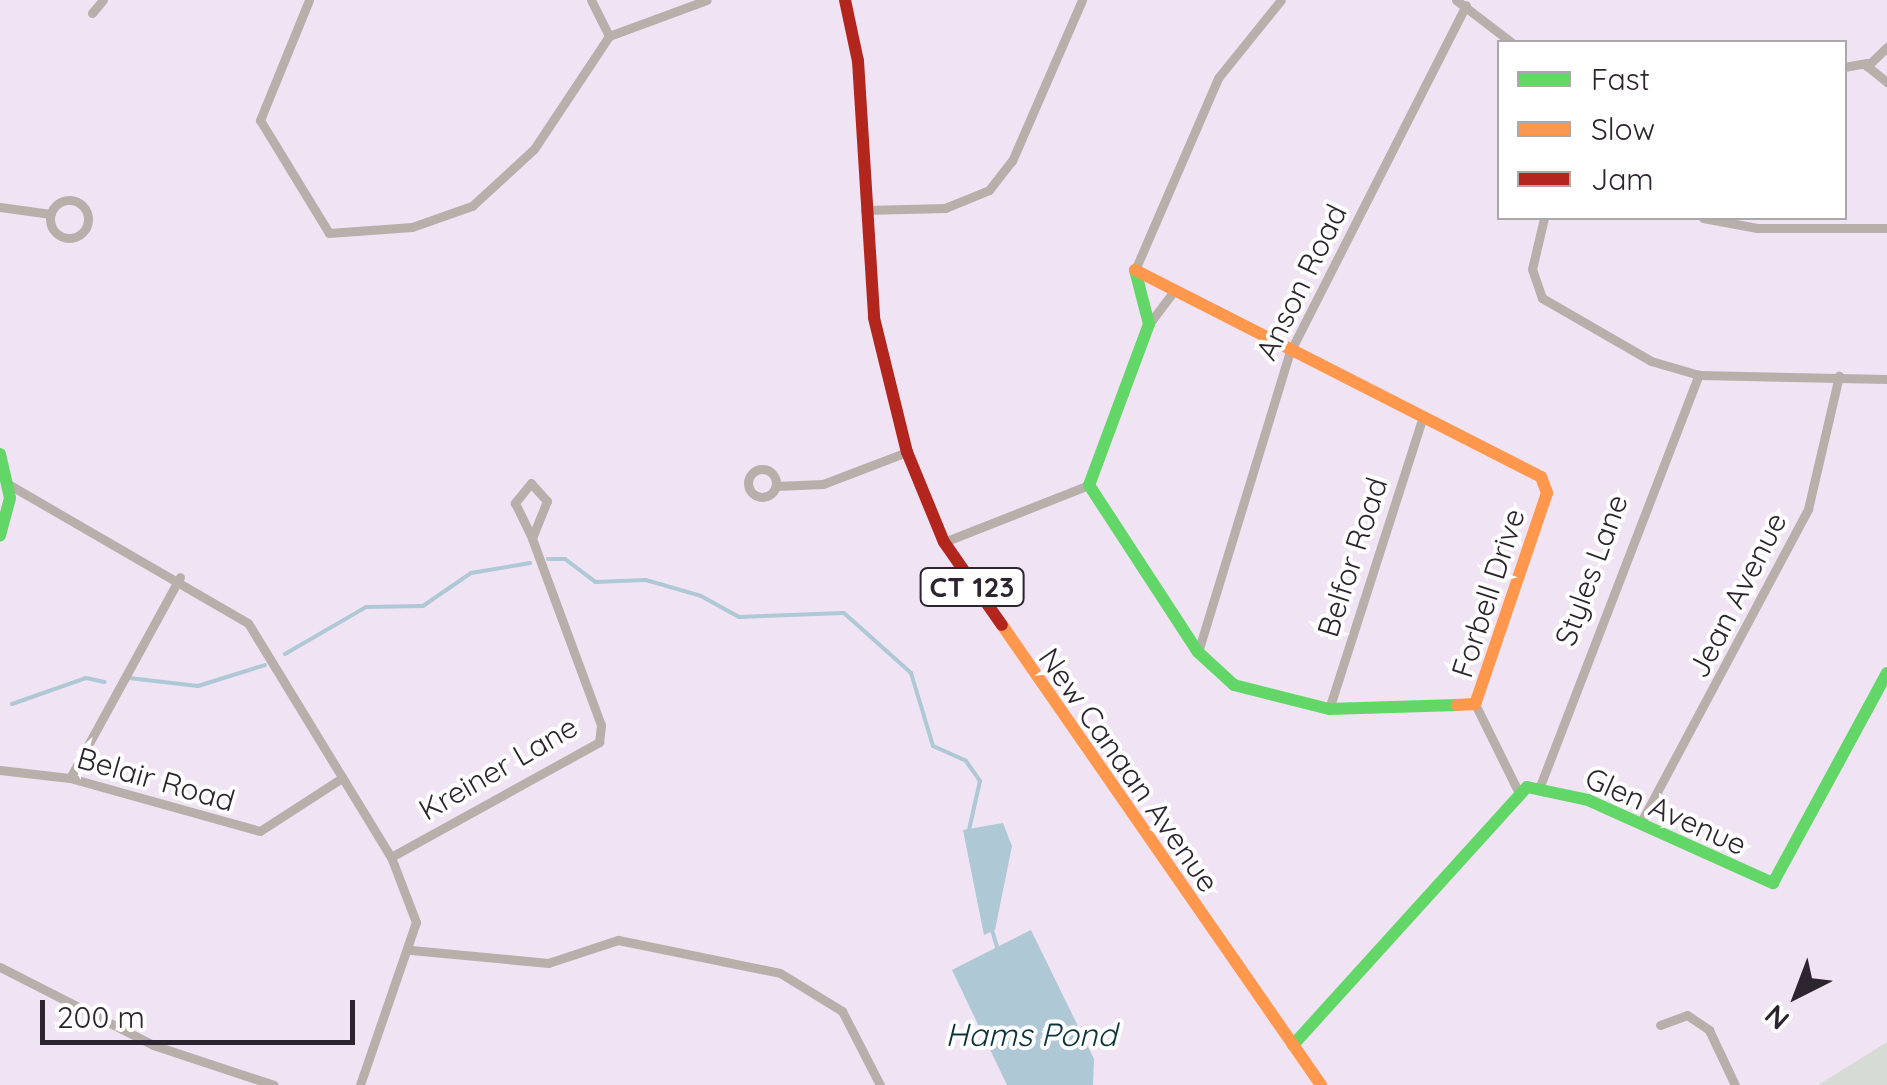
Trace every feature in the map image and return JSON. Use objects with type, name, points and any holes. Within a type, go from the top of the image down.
[{"type":"street","points":[[92,13],[103,0]]},
{"type":"street","points":[[309,0],[260,120],[328,233],[412,227],[472,206],[534,150],[609,36],[707,0]]},
{"type":"street","points":[[591,0],[609,36]]},
{"type":"street","name":"New Canaan Avenue","points":[[845,0],[858,62],[874,318],[907,452],[944,542],[1322,1085]]},
{"type":"street","points":[[865,210],[945,208],[989,190],[1012,162],[1082,0]]},
{"type":"street","points":[[1149,324],[1135,270],[1218,78],[1280,0]]},
{"type":"street","points":[[1461,3],[1508,40]]},
{"type":"street","name":"Anson Road","points":[[1198,652],[1289,354],[1461,3]]},
{"type":"street","points":[[1847,66],[1867,63],[1887,47]]},
{"type":"street","points":[[1867,63],[1887,82]]},
{"type":"street","points":[[0,207],[51,214],[74,201],[88,224],[64,237],[51,214]]},
{"type":"street","points":[[1544,220],[1532,269],[1542,298],[1621,346],[1698,375],[1887,379]]},
{"type":"street","points":[[1725,220],[1887,228]]},
{"type":"street","name":"Forbell Drive","points":[[1089,485],[1198,652],[1234,685],[1330,709],[1476,704],[1548,493],[1541,477],[1289,354],[1135,270]]},
{"type":"street","points":[[944,542],[1089,485],[1149,324],[1172,293]]},
{"type":"street","name":"Styles Lane","points":[[1540,786],[1698,375]]},
{"type":"street","name":"Jean Avenue","points":[[1641,822],[1808,509],[1839,376]]},
{"type":"street","name":"Belfor Road","points":[[1330,709],[1422,420]]},
{"type":"street","points":[[776,486],[823,484],[907,452]]},
{"type":"street","points":[[0,454],[8,484],[0,536]]},
{"type":"street","name":"Kreiner Lane","points":[[390,857],[597,746],[602,725],[532,538],[515,503],[531,483],[547,501],[532,538]]},
{"type":"street","points":[[8,484],[180,577],[260,637],[390,857],[412,899],[411,950],[360,1085]]},
{"type":"street","points":[[70,778],[180,577]]},
{"type":"street","name":"Glen Avenue","points":[[1518,792],[1540,786],[1641,822],[1773,882],[1887,673]]},
{"type":"street","points":[[1293,1045],[1518,792],[1476,704]]},
{"type":"street","name":"Belair Road","points":[[0,770],[70,778],[260,831],[342,778]]},
{"type":"street","points":[[411,950],[548,963],[618,940],[780,973],[842,1010],[880,1085]]},
{"type":"street","points":[[0,968],[153,1045],[274,1085]]},
{"type":"street","points":[[1660,1025],[1688,1015],[1709,1030],[1735,1085]]},
{"type":"shaded area","points":[[1887,1042],[1887,1085],[1818,1085]]},
{"type":"water","points":[[1003,823],[1012,846],[995,930],[984,935],[963,830]]},
{"type":"water","name":"Hams Pond","points":[[1031,930],[1094,1059],[1093,1085],[1007,1085],[952,970]]},
{"type":"waterway","points":[[548,559],[565,559],[595,582],[646,580],[701,596],[739,617],[844,613],[911,673],[933,746],[966,761],[980,781],[969,830]]},
{"type":"waterway","points":[[285,654],[366,607],[423,606],[471,573],[530,563]]},
{"type":"waterway","points":[[129,678],[198,686],[265,665]]},
{"type":"waterway","points":[[12,704],[86,678],[105,682]]},
{"type":"waterway","points":[[991,927],[997,947]]},
{"type":"traffic: fast","points":[[1135,270],[1149,324],[1089,485],[1198,652],[1234,685],[1329,709],[1457,705]]},
{"type":"traffic: fast","points":[[0,454],[10,498],[0,536]]},
{"type":"traffic: fast","points":[[1293,1045],[1527,787],[1588,800],[1773,883],[1887,673]]},
{"type":"traffic: slow","points":[[1135,270],[1541,477],[1547,493],[1475,704],[1457,705]]},
{"type":"traffic: slow","points":[[1002,625],[1321,1085]]},
{"type":"traffic: jam","points":[[845,0],[858,61],[874,318],[907,452],[944,542],[1002,625]]}]
